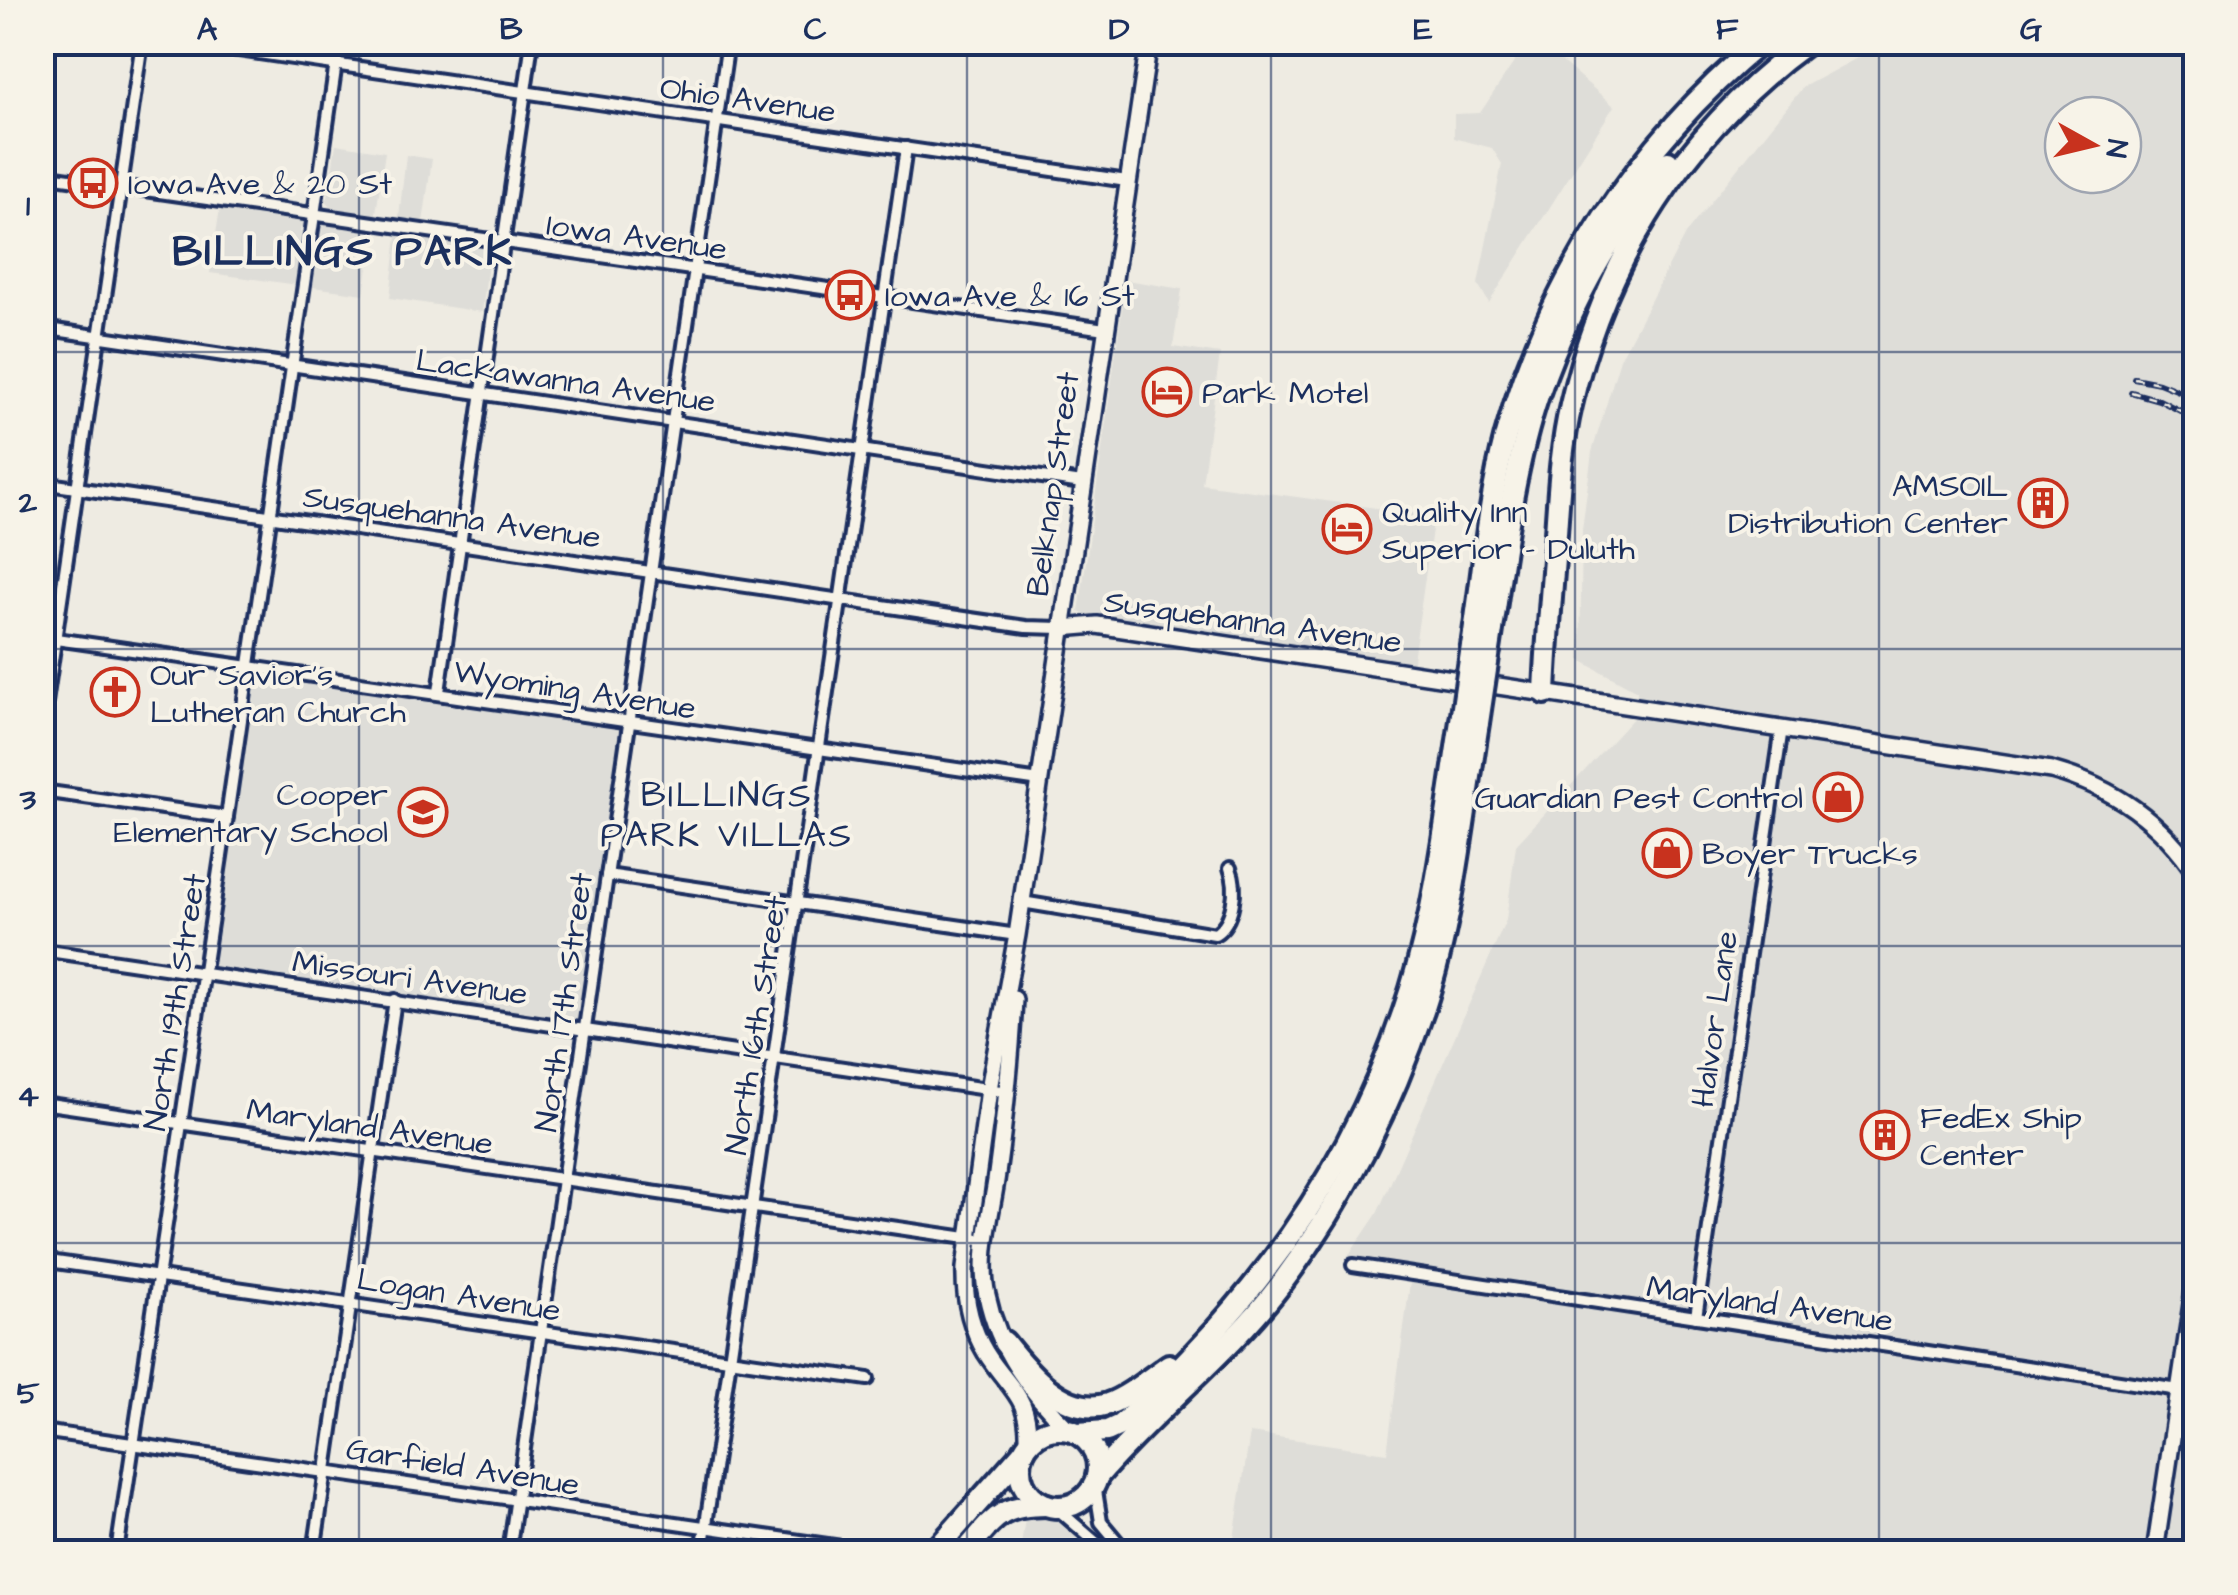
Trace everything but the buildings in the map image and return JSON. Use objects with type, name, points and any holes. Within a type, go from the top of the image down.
[{"type":"highway","points":[[965,1552],[1004,1511],[1020,1505],[1050,1506],[1082,1499],[1279,1286],[1332,1212],[1366,1150],[1424,1007],[1448,914],[1506,436],[1534,353],[1596,230],[1643,162],[1676,122],[1761,42]]},
{"type":"highway","points":[[1481,648],[1522,455],[1538,397],[1568,318],[1612,239],[1659,172],[1719,105],[1790,42]]},
{"type":"highway","points":[[1545,694],[1562,458],[1570,408],[1594,323],[1629,245],[1670,180],[1728,112],[1808,42]]},
{"type":"highway","points":[[922,1552],[940,1546],[1026,1447],[1050,1430],[1098,1432],[1120,1425],[1215,1331],[1293,1235],[1346,1149],[1380,1076],[1424,942],[1470,722]]},
{"type":"highway","points":[[1004,1342],[1056,1394],[1090,1407],[1120,1398],[1215,1331]]},
{"type":"highway","points":[[1073,1431],[1086,1439],[1096,1456],[1096,1480]]},
{"type":"highway","points":[[1026,1447],[1020,1472],[1023,1483],[1028,1492],[1050,1506]]},
{"type":"street","points":[[42,730],[142,42]]},
{"type":"street","name":"Ohio Avenue","points":[[184,42],[1128,181]]},
{"type":"street","name":"North 19th Street","points":[[116,1552],[338,42]]},
{"type":"street","points":[[439,692],[532,42]]},
{"type":"street","name":"North 17th Street","points":[[509,1552],[728,42]]},
{"type":"street","name":"Belknap Street","points":[[1073,1431],[1028,1385],[1012,1362],[986,1294],[987,1241],[1007,1092],[1022,902],[1148,42]]},
{"type":"street","name":"North 16th Street","points":[[702,1552],[906,148]]},
{"type":"street","name":"Iowa Avenue","points":[[42,175],[1105,329]]},
{"type":"street","name":"Lackawanna Avenue","points":[[42,328],[1082,483]]},
{"type":"street","name":"Susquehanna Avenue","points":[[42,484],[1026,627],[1097,625],[2016,763],[2070,775],[2138,810],[2163,832],[2192,868]]},
{"type":"street","name":"Wyoming Avenue","points":[[42,637],[1040,781]]},
{"type":"street","name":"Halvor Lane","points":[[1696,1318],[1782,728]]},
{"type":"street","points":[[42,791],[227,817]]},
{"type":"street","points":[[1022,902],[1214,934],[1228,922],[1234,886],[1230,868]]},
{"type":"street","points":[[607,874],[1018,935]]},
{"type":"street","name":"Belknap Street","points":[[1018,935],[989,1089],[964,1284],[983,1348],[1024,1405],[1029,1420],[1026,1447]]},
{"type":"street","name":"Missouri Avenue","points":[[42,950],[1007,1092]]},
{"type":"street","points":[[314,1552],[395,1000]]},
{"type":"street","name":"Maryland Avenue","points":[[42,1103],[987,1241]]},
{"type":"street","name":"Logan Avenue","points":[[42,1260],[868,1379]]},
{"type":"street","name":"Maryland Avenue","points":[[1353,1265],[2180,1390]]},
{"type":"street","points":[[2156,1552],[2180,1390],[2190,1352],[2196,1277]]},
{"type":"street","name":"Garfield Avenue","points":[[42,1431],[876,1552]]},
{"type":"street","points":[[1096,1480],[1102,1522],[1126,1552]]},
{"type":"street","points":[[1050,1506],[1107,1552]]},
{"type":"shaded area","points":[[1887,42],[2195,43],[2195,855],[2162,818],[2132,795],[2076,769],[2035,757],[1637,698],[1637,691],[1580,660],[1582,530],[1592,452],[1620,359],[1686,233],[1803,87]]},
{"type":"shaded area","points":[[1527,43],[1540,43],[1614,106],[1489,303],[1478,284],[1502,164],[1492,148],[1454,138],[1454,114],[1480,113]]},
{"type":"shaded area","points":[[336,144],[385,152],[364,294],[210,273],[220,208],[298,219],[306,227],[301,227],[300,232],[322,235],[320,224],[330,223],[332,207],[324,198],[328,198]]},
{"type":"shaded area","points":[[406,155],[432,159],[421,237],[489,248],[496,254],[489,255],[482,312],[390,298]]},
{"type":"shaded area","points":[[1126,280],[1182,289],[1173,347],[1220,354],[1202,484],[1434,516],[1412,667],[1090,617],[1079,612]]},
{"type":"shaded area","name":"Cooper Elementary School","points":[[249,666],[629,724],[585,1028],[202,973]]},
{"type":"shaded area","points":[[1637,714],[2050,776],[2091,791],[2135,818],[2157,835],[2189,876],[2195,889],[2196,1236],[2149,1552],[1232,1552],[1250,1433],[1387,1453],[1412,1268],[1347,1258],[1377,1214],[1506,920],[1516,845]]},
{"type":"shaded area","points":[[2195,1326],[2195,1552],[2162,1552]]},
{"type":"shaded area","points":[[1026,1512],[1046,1513],[1060,1519],[1100,1552],[1020,1552]]},
{"type":"railway","points":[[2134,378],[2196,398]]},
{"type":"railway","points":[[2131,392],[2159,400],[2196,419]]},
{"type":"place","name":"Iowa Ave & 20 St","points":[[93,183]]},
{"type":"place","name":"Iowa Ave & 16 St","points":[[850,295]]},
{"type":"place","name":"Park Motel","points":[[1167,392]]},
{"type":"place","name":"AMSOIL Distribution Center","points":[[2043,503]]},
{"type":"place","name":"Quality Inn Superior - Duluth","points":[[1347,529]]},
{"type":"place","name":"Our Savior's Lutheran Church","points":[[115,692]]},
{"type":"place","name":"Guardian Pest Control","points":[[1838,797]]},
{"type":"place","name":"Cooper Elementary School","points":[[423,812]]},
{"type":"place","name":"Boyer Trucks","points":[[1667,853]]},
{"type":"place","name":"FedEx Ship Center","points":[[1885,1135]]},
{"type":"district","name":"BILLINGS PARK","points":[[343,250]]},
{"type":"district","name":"BILLINGS PARK VILLAS","points":[[727,814]]}]
